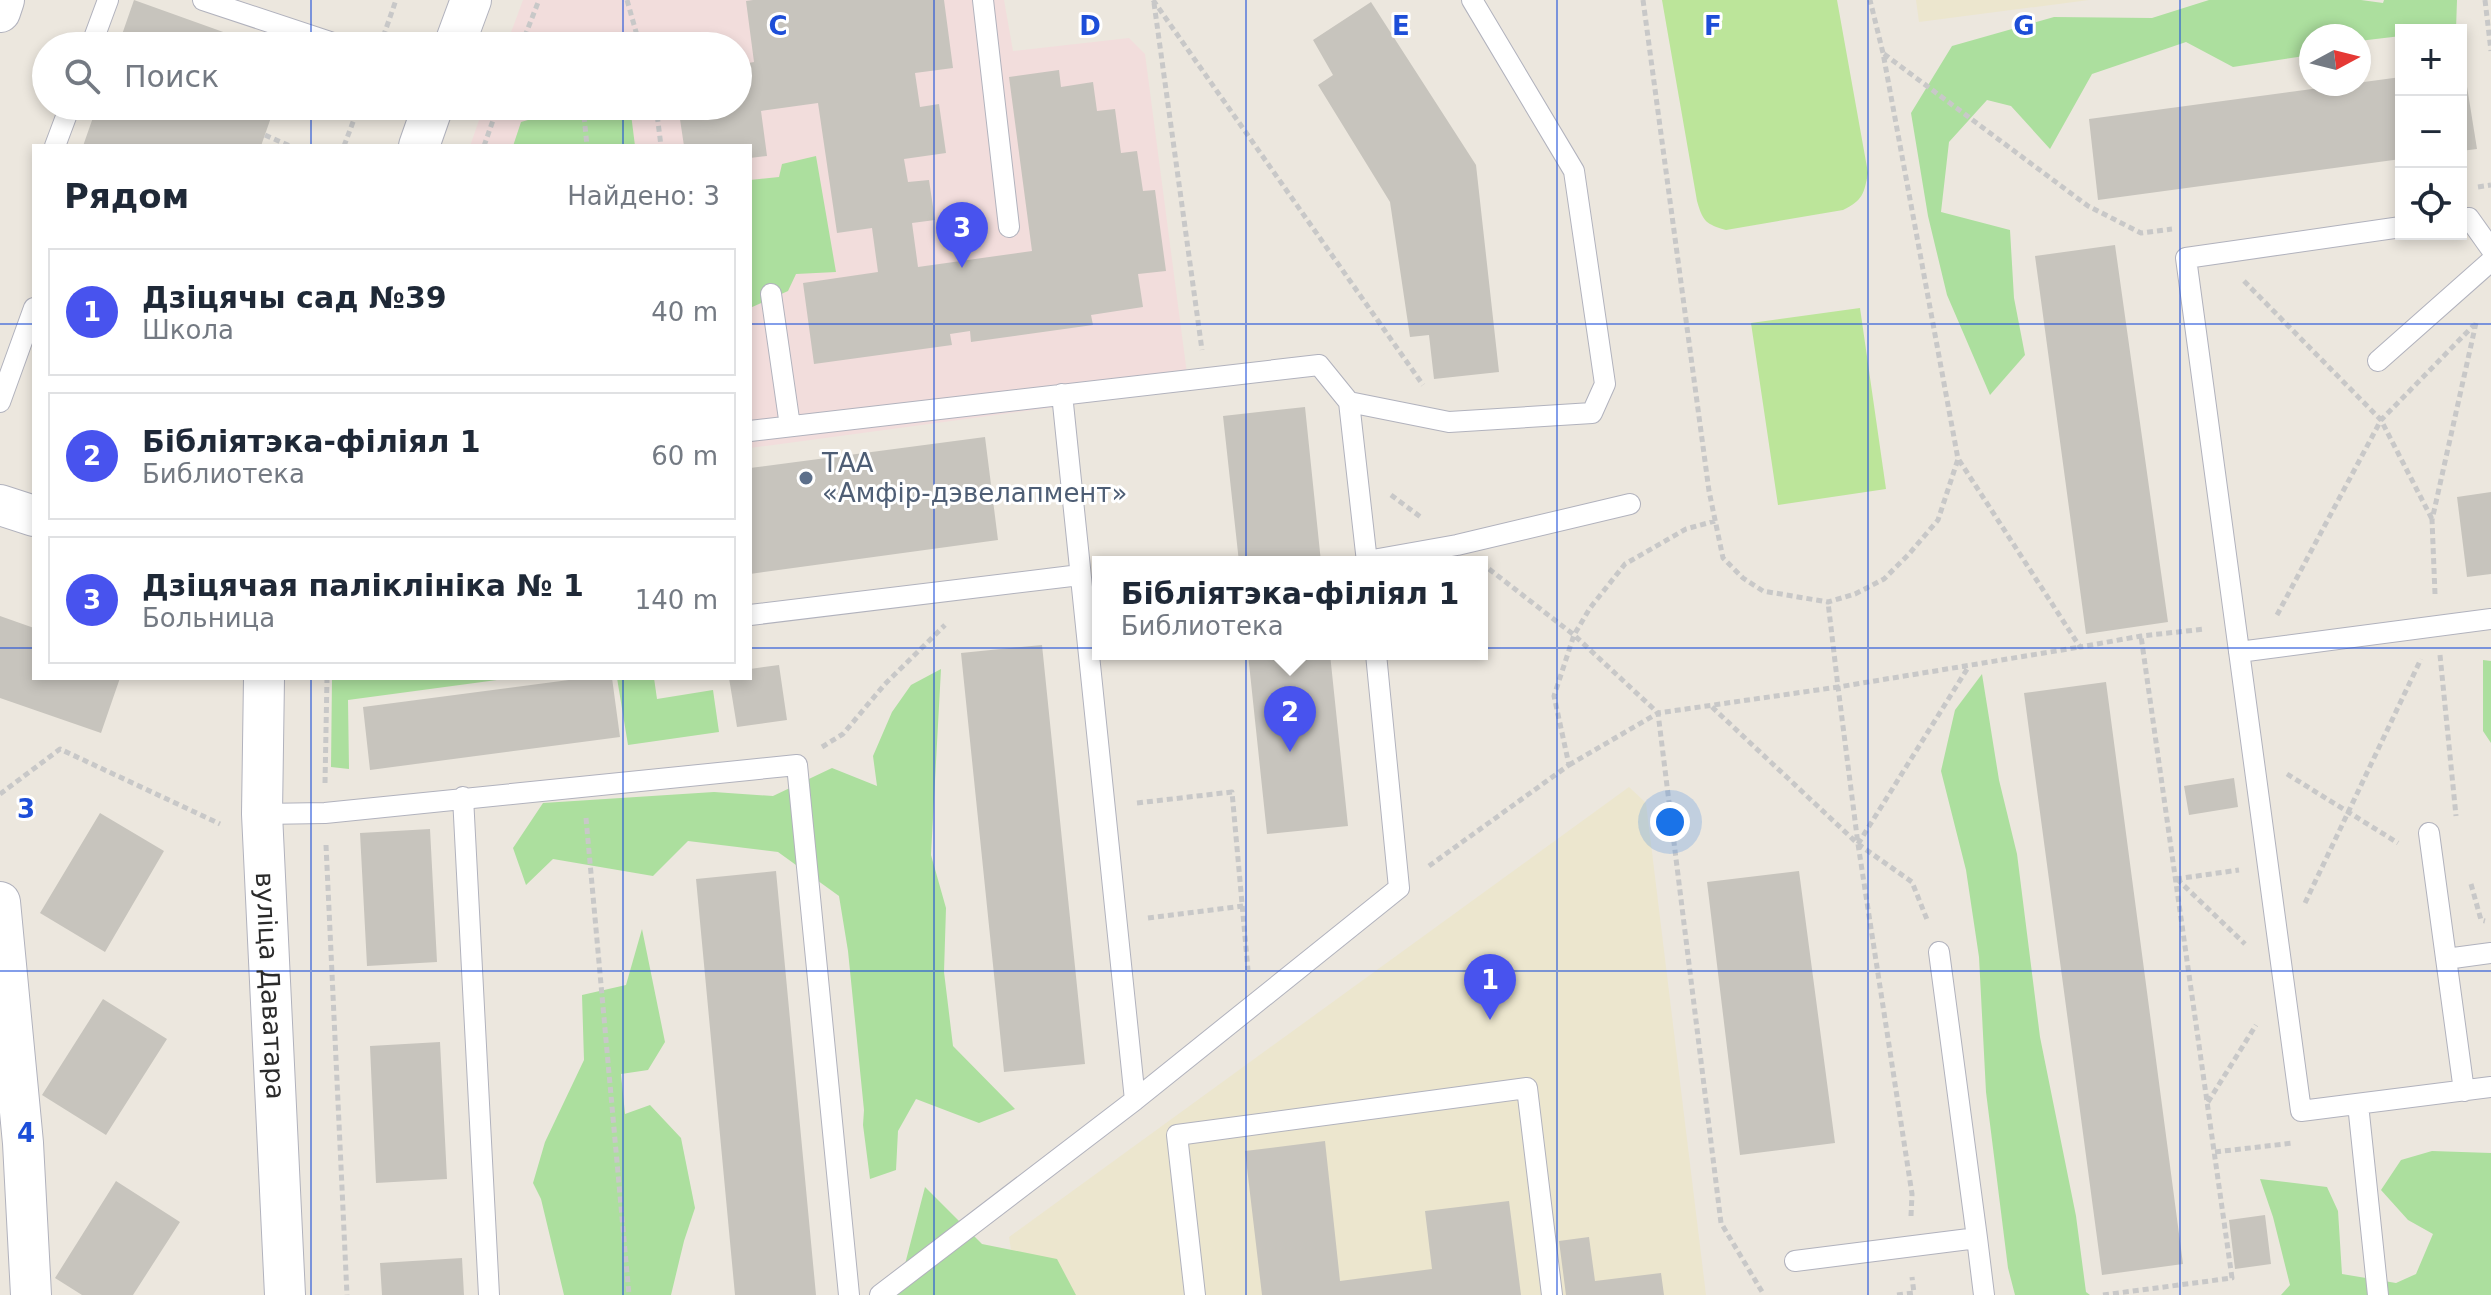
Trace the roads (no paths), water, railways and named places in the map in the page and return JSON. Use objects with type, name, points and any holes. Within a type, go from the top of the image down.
[{"type":"street","points":[[0,12],[4,0]]},
{"type":"street","points":[[459,32],[471,0]]},
{"type":"street","points":[[420,144],[428,120]]},
{"type":"street","points":[[0,505],[32,515]]},
{"type":"street","name":"вуліца Даватара","points":[[264,680],[246,821],[285,1295]]},
{"type":"street","points":[[0,902],[23,1143],[31,1295]]},
{"type":"lane","points":[[96,32],[108,0]]},
{"type":"lane","points":[[203,0],[300,32]]},
{"type":"lane","points":[[983,0],[1009,227]]},
{"type":"lane","points":[[1349,402],[1449,422],[1592,413],[1605,384],[1574,171],[1472,0]]},
{"type":"lane","points":[[56,144],[65,120]]},
{"type":"lane","points":[[2467,218],[2491,249]]},
{"type":"lane","points":[[2395,228],[2186,258],[2301,1111],[2491,1087]]},
{"type":"lane","points":[[2378,361],[2491,261]]},
{"type":"lane","points":[[771,294],[790,426]]},
{"type":"lane","points":[[0,402],[32,314]]},
{"type":"lane","points":[[752,431],[1319,365],[1349,402],[1366,556]]},
{"type":"lane","points":[[1062,394],[1135,1100]]},
{"type":"lane","points":[[1399,556],[1630,504]]},
{"type":"lane","points":[[752,615],[1080,575]]},
{"type":"lane","points":[[2239,652],[2491,619]]},
{"type":"lane","points":[[880,1295],[1135,1100],[1399,888],[1377,660]]},
{"type":"lane","points":[[246,821],[797,765],[849,1295]]},
{"type":"lane","points":[[463,797],[489,1295]]},
{"type":"lane","points":[[2429,833],[2464,1091]]},
{"type":"lane","points":[[1939,952],[1984,1295]]},
{"type":"lane","points":[[2446,959],[2491,953]]},
{"type":"lane","points":[[1195,1295],[1177,1135],[1527,1088],[1552,1295]]},
{"type":"lane","points":[[2358,1104],[2378,1295]]},
{"type":"lane","points":[[1795,1261],[1977,1238]]},
{"type":"place","name":"Дзіцячая паліклініка № 1","points":[[962,268]]},
{"type":"place","name":"ТАА «Амфір-дэвелапмент»","points":[[806,478]]},
{"type":"place","name":"Бібліятэка-філіял 1","points":[[1290,752]]},
{"type":"place","name":"Дзіцячы сад №39","points":[[1490,1020]]}]
